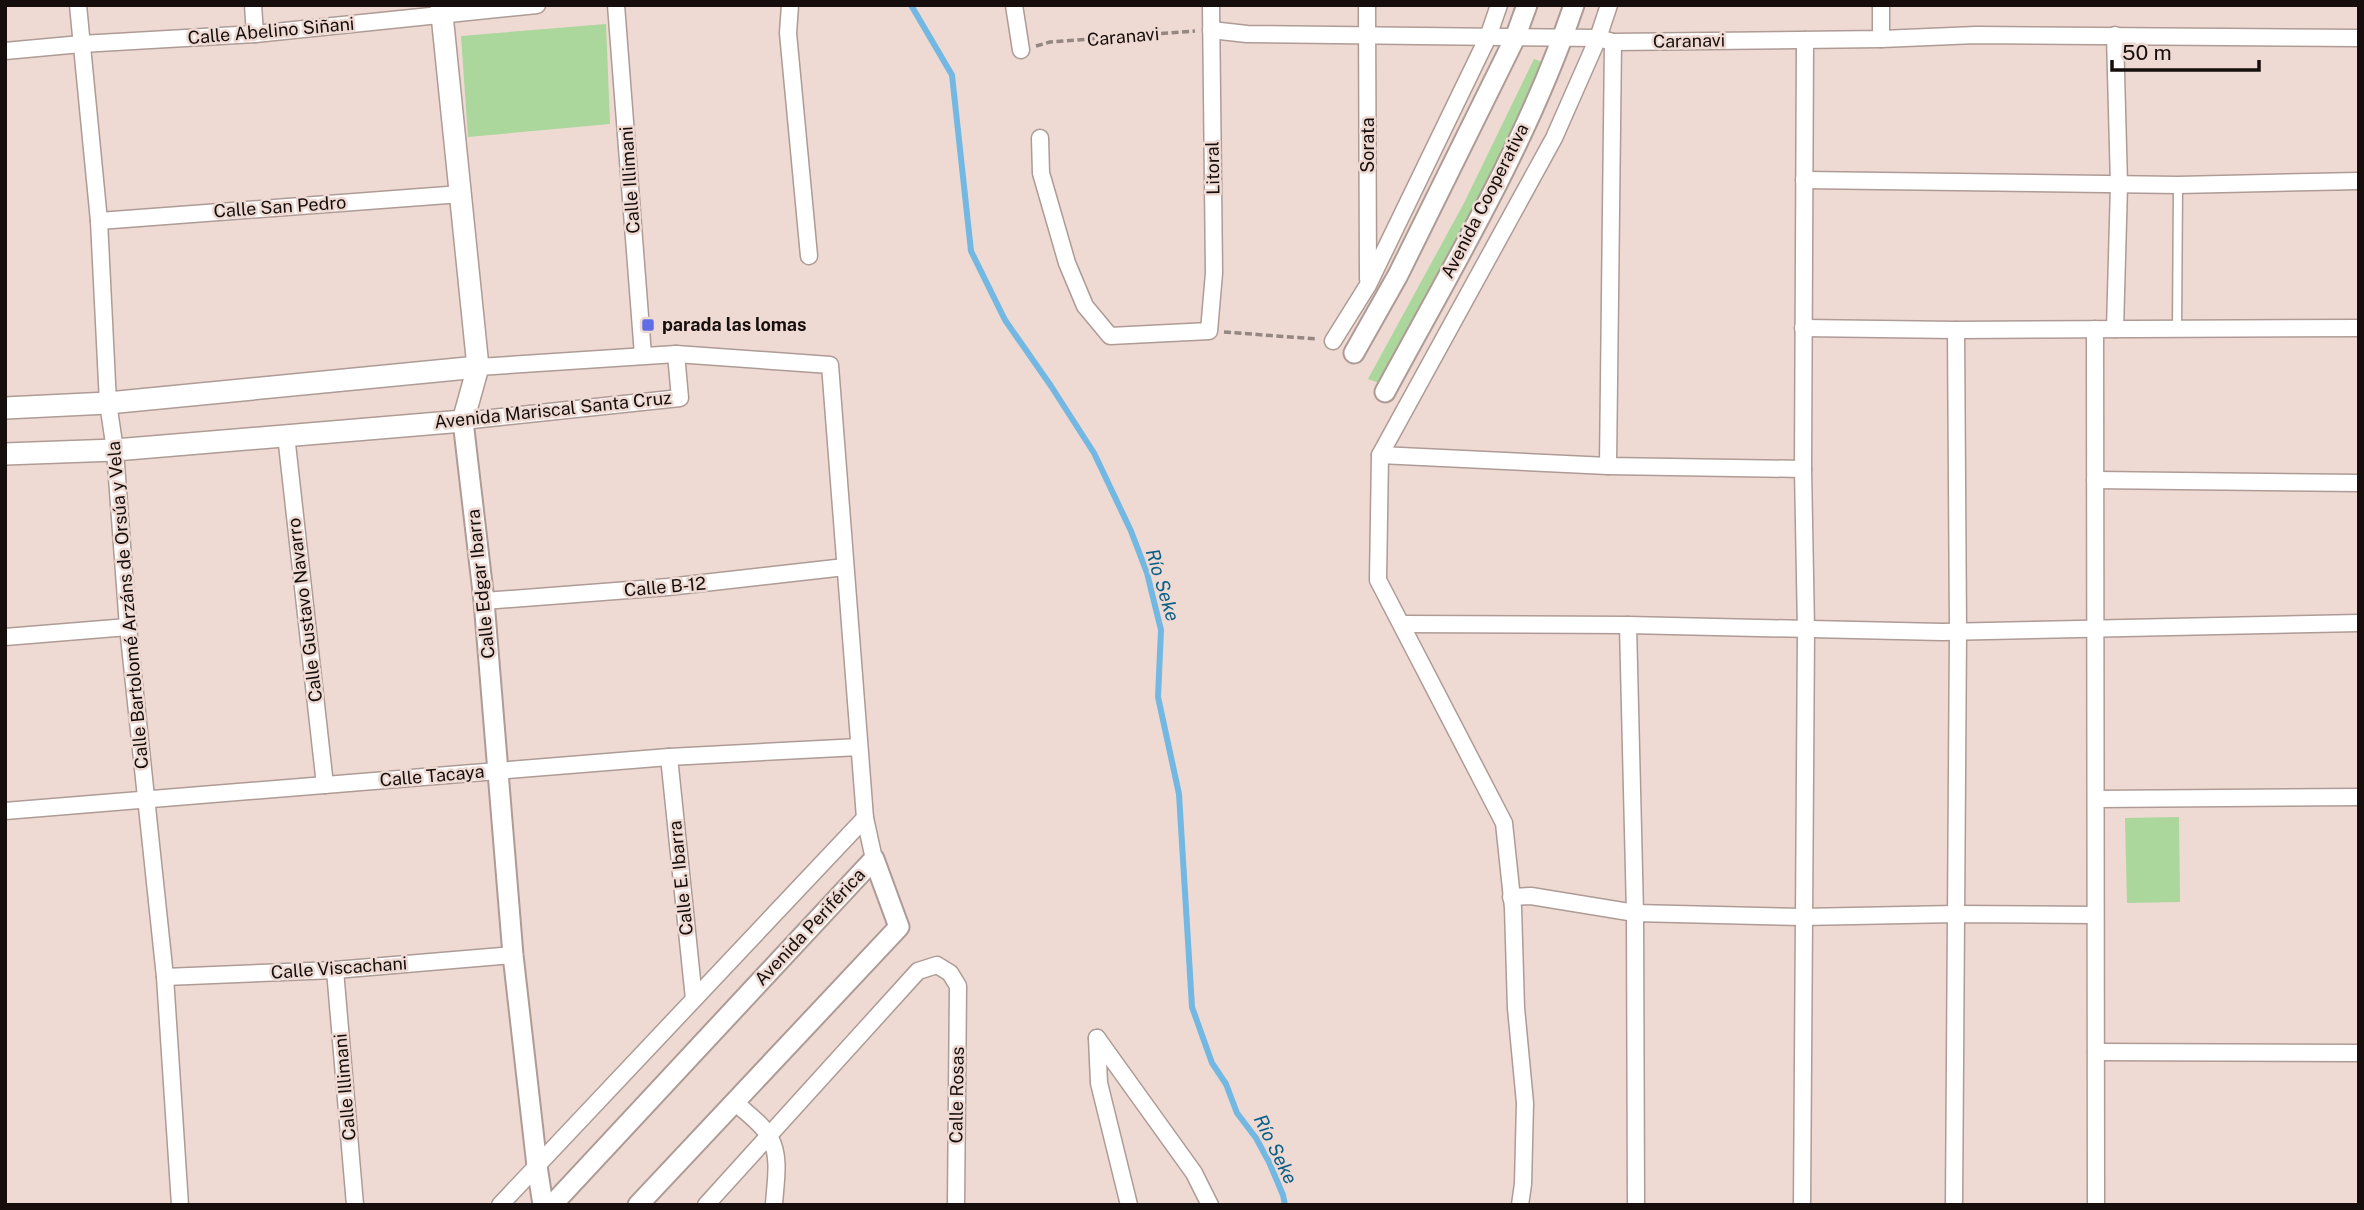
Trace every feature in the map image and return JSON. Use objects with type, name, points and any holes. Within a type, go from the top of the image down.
[{"type":"main road","name":"Calle Edgar Ibarra","points":[[442,10],[478,367],[463,421]]},
{"type":"main road","points":[[5,408],[108,403],[478,367]]},
{"type":"main road","name":"Avenida Mariscal Santa Cruz","points":[[5,454],[115,450],[463,421]]},
{"type":"street","name":"Calle Bartolomé Arzáns de Orsúa y Vela","points":[[78,5],[99,220],[108,403],[115,450],[128,627],[165,977],[180,1205]]},
{"type":"street","points":[[253,5],[255,34]]},
{"type":"street","name":"Calle Abelino Siñani","points":[[5,51],[255,34],[442,10],[537,5]]},
{"type":"street","name":"Calle Illimani","points":[[616,5],[643,355]]},
{"type":"street","points":[[790,5],[788,33],[808,256]]},
{"type":"street","points":[[1014,5],[1021,50]]},
{"type":"street","name":"Litoral","points":[[1209,331],[1214,273],[1211,5]]},
{"type":"street","name":"Sorata","points":[[1367,5],[1368,285]]},
{"type":"street","points":[[1333,341],[1368,285],[1488,37],[1499,5]]},
{"type":"street","points":[[1354,353],[1398,275],[1515,38],[1527,5]]},
{"type":"street","name":"Avenida Cooperativa","points":[[1385,392],[1498,183],[1563,39],[1574,5]]},
{"type":"street","points":[[1608,466],[1605,40],[1609,5]]},
{"type":"street","points":[[1881,5],[1881,39]]},
{"type":"street","name":"Caranavi","points":[[1211,30],[1247,34],[1605,40],[1881,39],[1976,35],[2359,38]]},
{"type":"street","points":[[2115,35],[2119,185],[2115,329]]},
{"type":"street","points":[[1520,1205],[1525,1103],[1516,1008],[1513,908],[1504,823],[1378,580],[1380,455],[1605,40]]},
{"type":"street","points":[[1802,1205],[1806,630],[1803,469],[1805,40]]},
{"type":"street","points":[[1040,138],[1041,173],[1067,263],[1085,306],[1110,336],[1209,331]]},
{"type":"street","points":[[1804,180],[2119,185],[2359,181]]},
{"type":"street","name":"Calle San Pedro","points":[[99,220],[461,194]]},
{"type":"street","points":[[1803,328],[2359,328]]},
{"type":"street","points":[[2095,329],[2096,1205]]},
{"type":"street","points":[[1954,1205],[1958,631],[1956,330]]},
{"type":"street","points":[[478,367],[676,354],[830,365],[864,818],[874,859]]},
{"type":"street","name":"Avenida Mariscal Santa Cruz","points":[[463,421],[680,398],[676,354]]},
{"type":"street","name":"Calle Edgar Ibarra","points":[[463,421],[484,601],[513,955],[543,1205]]},
{"type":"street","name":"Calle Gustavo Navarro","points":[[285,435],[326,785]]},
{"type":"street","points":[[1380,455],[1608,466],[1803,469]]},
{"type":"street","points":[[2095,480],[2359,483]]},
{"type":"street","name":"Calle B-12","points":[[484,601],[668,587],[845,567]]},
{"type":"street","points":[[1402,624],[1958,631],[2359,623]]},
{"type":"street","points":[[1628,625],[1636,913],[1636,1205]]},
{"type":"street","points":[[5,637],[128,627]]},
{"type":"street","name":"Calle Tacaya","points":[[5,811],[669,757],[859,747]]},
{"type":"street","name":"Calle E. Ibarra","points":[[669,757],[694,999]]},
{"type":"street","points":[[2096,799],[2359,797]]},
{"type":"street","points":[[500,1205],[864,818]]},
{"type":"street","name":"Avenida Periférica","points":[[552,1205],[874,859],[899,927],[638,1205]]},
{"type":"street","points":[[1511,897],[1531,896],[1636,913],[1802,917],[2095,915]]},
{"type":"street","name":"Calle Viscachani","points":[[165,977],[335,970],[513,955]]},
{"type":"street","name":"Calle Rosas","points":[[770,1136],[918,971],[937,965],[950,973],[958,986],[956,1205]]},
{"type":"street","name":"Calle Illimani","points":[[335,970],[355,1205]]},
{"type":"street","points":[[1129,1205],[1099,1083],[1097,1038],[1195,1173],[1210,1205]]},
{"type":"street","points":[[2096,1052],[2359,1053]]},
{"type":"street","points":[[735,1102],[770,1136],[776,1153],[774,1205]]},
{"type":"street","points":[[706,1205],[770,1136]]},
{"type":"lane","points":[[2177,330],[2178,185]]},
{"type":"path","name":"Caranavi","points":[[1021,50],[1051,43],[1211,30]]},
{"type":"path","points":[[1209,331],[1333,341]]},
{"type":"green space","points":[[606,24],[610,124],[468,137],[461,36]]},
{"type":"green space","points":[[1534,59],[1551,65],[1382,384],[1368,379],[1464,203]]},
{"type":"green space","points":[[2179,817],[2180,902],[2127,903],[2125,818]]},
{"type":"waterway","name":"Río Seke","points":[[911,5],[952,75],[971,251],[1005,320],[1094,453],[1131,531],[1147,573],[1161,630],[1158,697],[1179,794],[1192,1007],[1212,1063],[1226,1084],[1237,1113],[1256,1138],[1269,1162],[1285,1205]]},
{"type":"place","name":"parada las lomas","points":[[648,325]]}]
